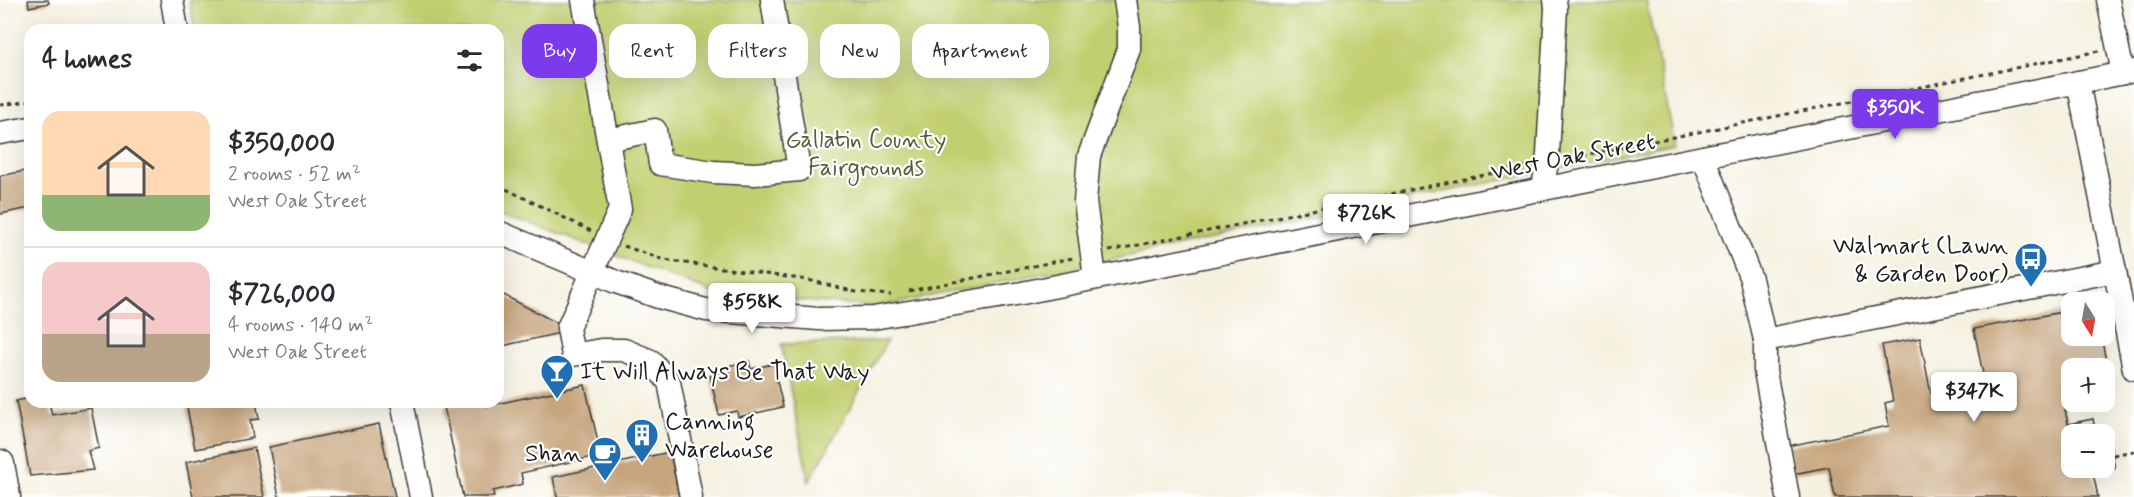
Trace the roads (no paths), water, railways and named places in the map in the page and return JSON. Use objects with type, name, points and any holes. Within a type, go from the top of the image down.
[{"type":"main road","points":[[0,464],[6,497]]},
{"type":"street","points":[[172,0],[176,24]]},
{"type":"street","points":[[583,0],[620,208],[568,328],[573,355],[601,350],[624,350],[651,361],[669,382],[691,497]]},
{"type":"street","points":[[608,140],[655,130],[660,164],[755,174],[799,170],[772,0]]},
{"type":"street","points":[[1095,278],[1085,201],[1089,156],[1129,49],[1125,0]]},
{"type":"street","points":[[1543,189],[1547,162],[1555,0]]},
{"type":"street","points":[[2108,0],[2118,47],[2128,72]]},
{"type":"street","name":"West Oak Street","points":[[504,235],[591,272],[658,297],[706,310],[819,319],[873,318],[1022,293],[2128,72]]},
{"type":"street","points":[[2078,82],[2134,369]]},
{"type":"street","points":[[0,133],[24,129]]},
{"type":"street","points":[[1703,157],[1751,279],[1765,340],[1765,371],[1788,497]]},
{"type":"street","points":[[1765,340],[2115,271]]},
{"type":"street","points":[[403,408],[421,497]]},
{"type":"place","name":"Walmart (Lawn & Garden Door)","points":[[2031,288]]},
{"type":"place","name":"It Will Always Be That Way","points":[[557,400]]},
{"type":"place","name":"Canning Warehouse","points":[[642,464]]},
{"type":"place","name":"Shan","points":[[605,482]]},
{"type":"park label","name":"Gallatin County Fairgrounds","points":[[866,153]]}]
